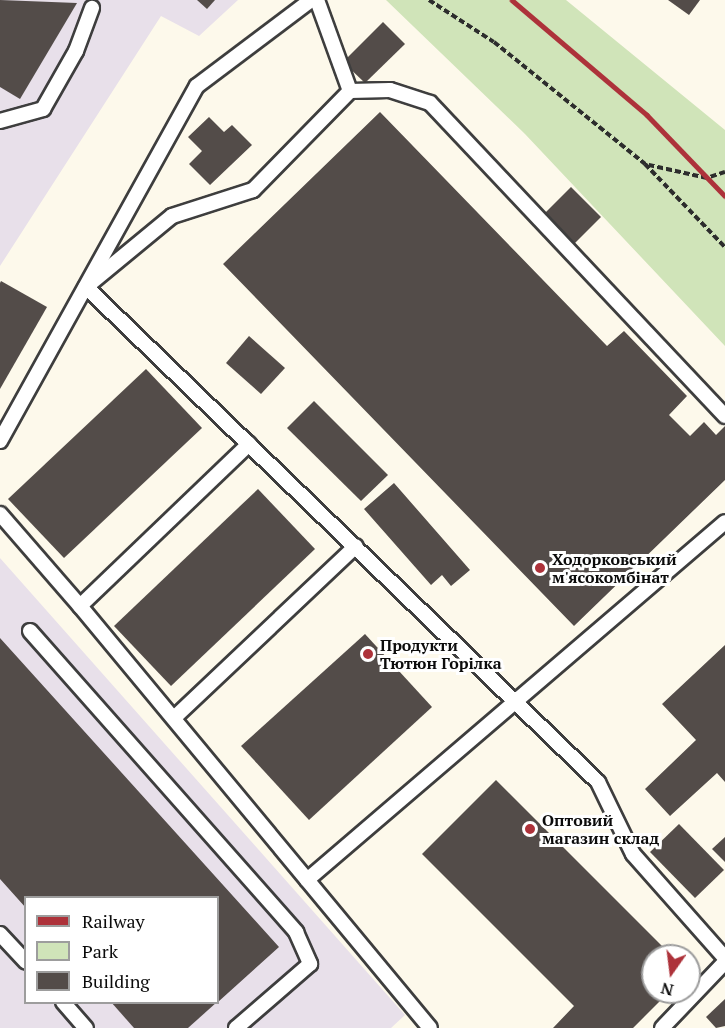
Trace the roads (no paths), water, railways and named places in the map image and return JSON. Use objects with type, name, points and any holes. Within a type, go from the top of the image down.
[{"type":"lane","points":[[0,441],[197,86],[311,0]]},
{"type":"lane","points":[[316,0],[350,91]]},
{"type":"lane","points":[[0,121],[43,109],[76,51],[92,8]]},
{"type":"lane","points":[[86,287],[172,216],[253,190],[350,91],[390,90],[430,103],[725,416]]},
{"type":"lane","points":[[86,287],[516,698],[598,782],[633,854],[725,960],[662,1028]]},
{"type":"lane","points":[[80,606],[249,444]]},
{"type":"lane","points":[[0,514],[174,718],[430,1028]]},
{"type":"lane","points":[[307,880],[516,698],[725,522]]},
{"type":"lane","points":[[174,718],[356,546]]},
{"type":"lane","points":[[30,631],[296,932],[310,964],[236,1028]]},
{"type":"lane","points":[[0,934],[24,960]]},
{"type":"lane","points":[[65,1004],[86,1028]]},
{"type":"railway","points":[[512,0],[647,115],[725,196]]},
{"type":"place","name":"Ходорковський м'ясокомбінат","points":[[540,568]]},
{"type":"place","name":"Продукти Тютюн Горілка","points":[[368,654]]},
{"type":"place","name":"Оптовий магазин склад","points":[[530,829]]}]
